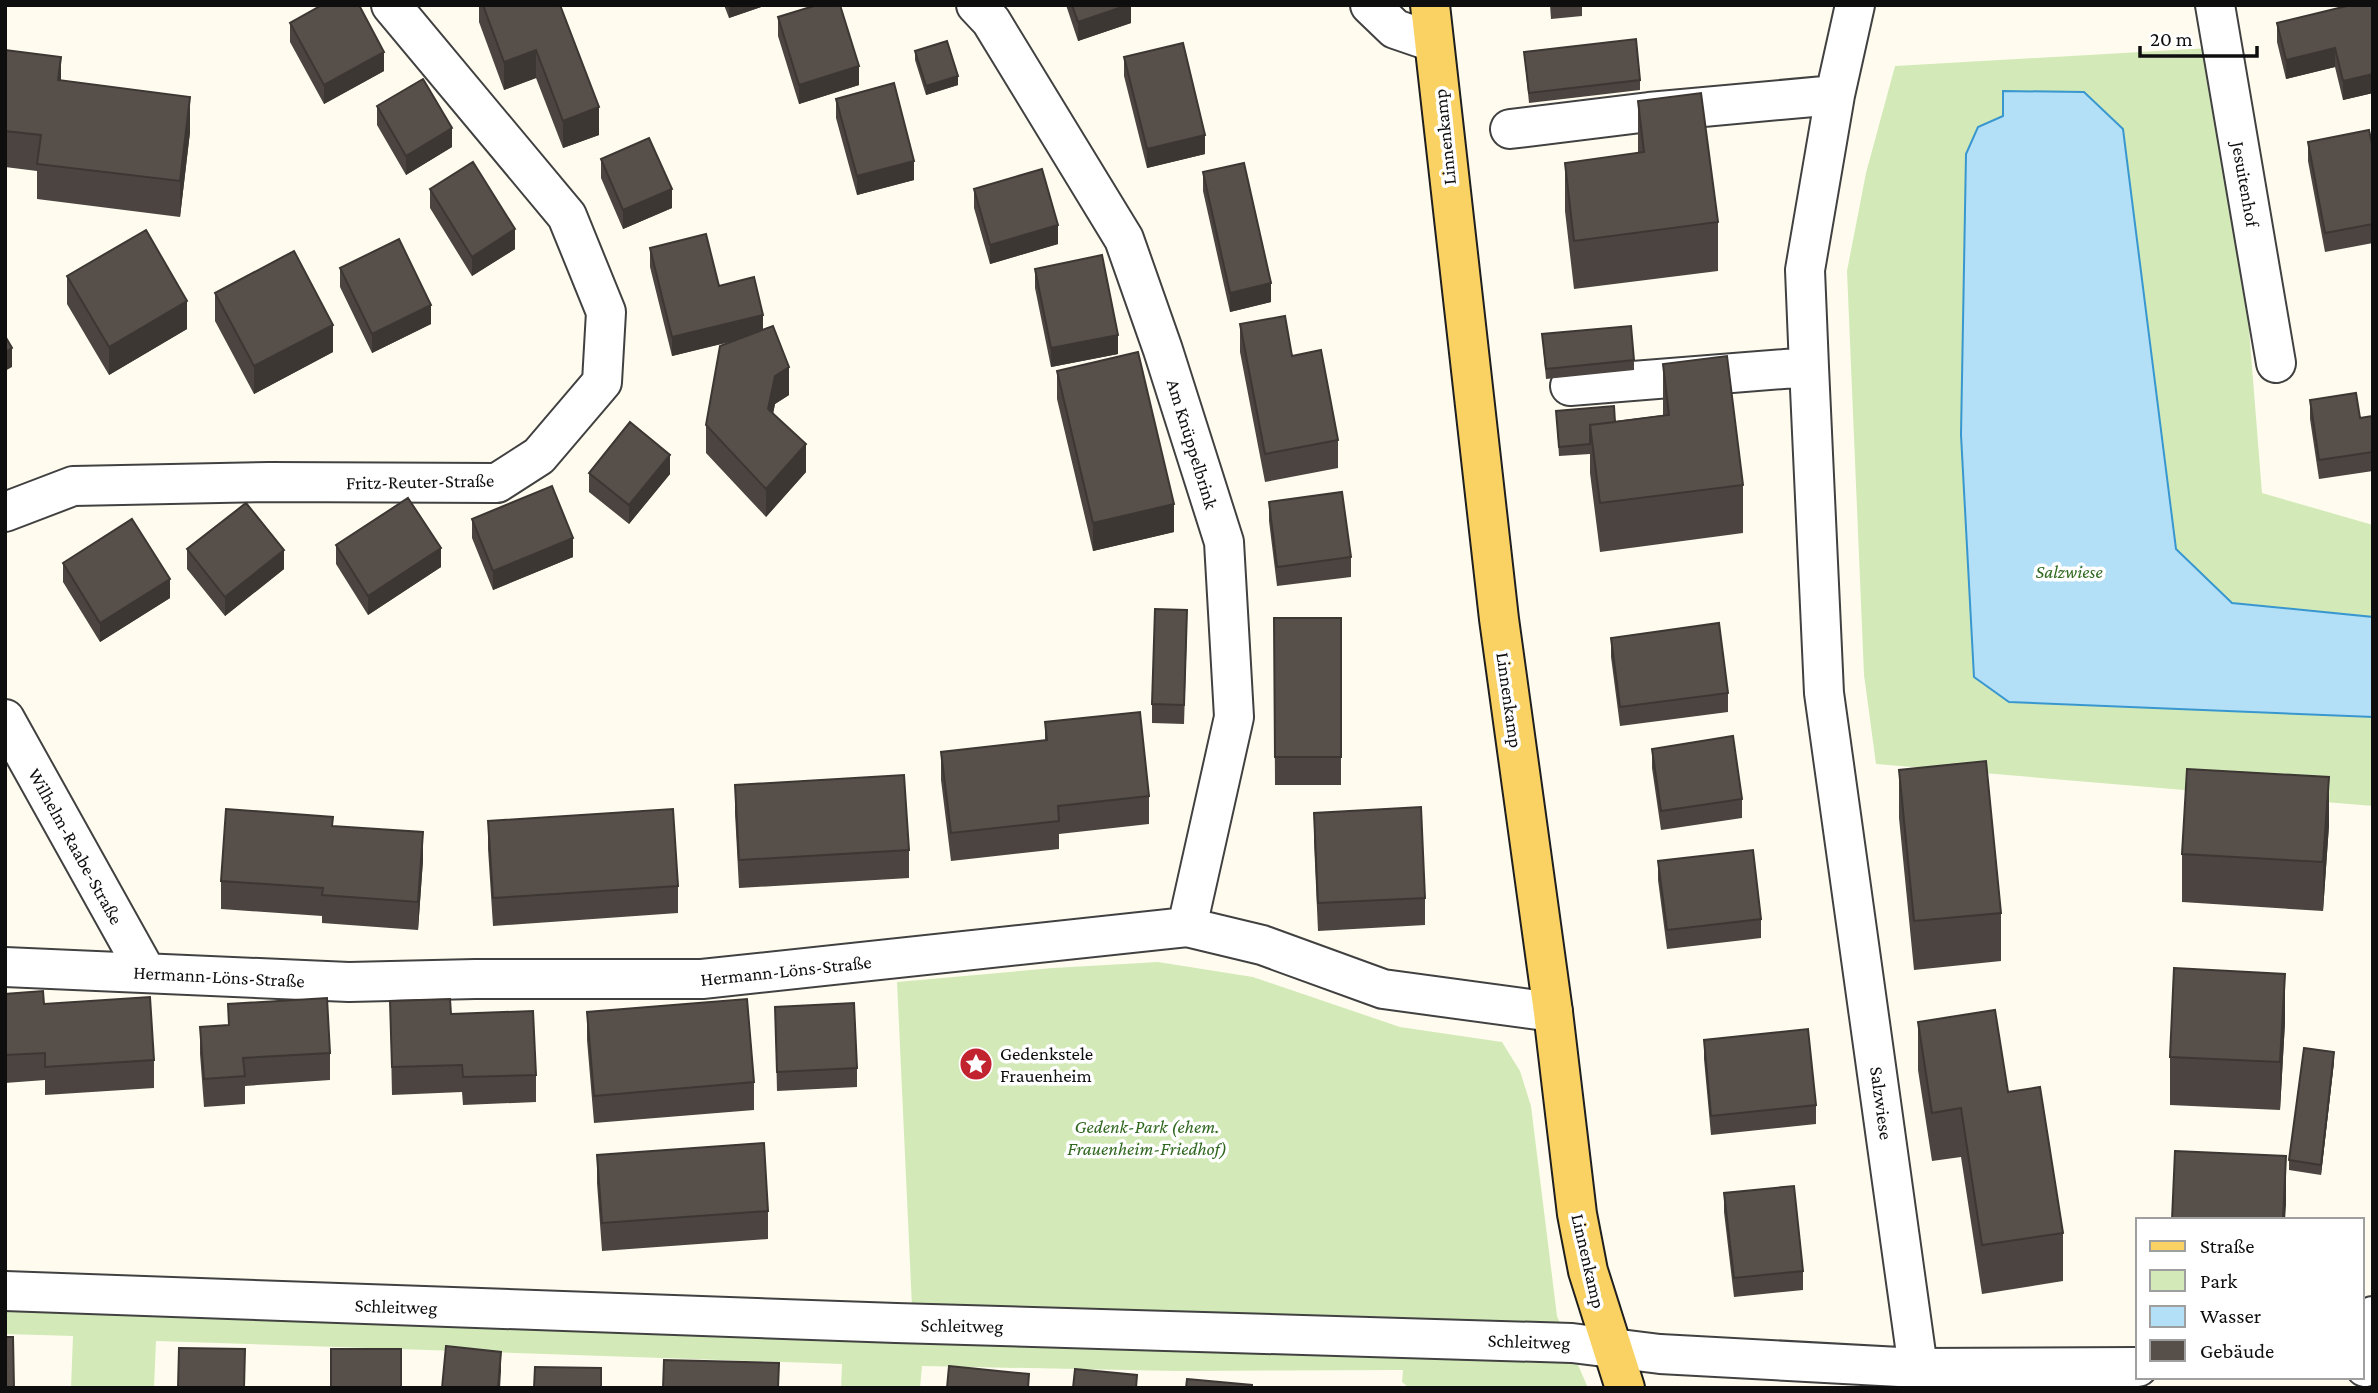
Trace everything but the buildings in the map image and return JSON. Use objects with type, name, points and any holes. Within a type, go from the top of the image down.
[{"type":"main road","name":"Linnenkamp","points":[[1432,24],[1499,619],[1553,1012],[1577,1214],[1588,1271],[1625,1388]]},
{"type":"street","name":"Fritz-Reuter-Straße","points":[[5,512],[73,486],[270,482],[497,483],[539,456],[602,382],[606,312],[567,216],[391,5]]},
{"type":"street","name":"Am Knüppelbrink","points":[[976,5],[991,21],[1124,239],[1163,350],[1224,542],[1234,717],[1187,927]]},
{"type":"street","points":[[1370,5],[1395,29],[1432,24]]},
{"type":"street","name":"Salzwiese","points":[[1855,5],[1835,95],[1805,270],[1809,367],[1824,693],[1918,1378]]},
{"type":"street","name":"Jesuitenhof","points":[[2215,5],[2276,363]]},
{"type":"street","points":[[1510,129],[1649,112],[1835,95]]},
{"type":"street","points":[[1570,386],[1809,367]]},
{"type":"street","name":"Wilhelm-Raabe-Straße","points":[[5,719],[146,972]]},
{"type":"street","name":"Hermann-Löns-Straße","points":[[5,967],[349,982],[702,979],[1187,927],[1262,945],[1382,989],[1553,1012]]},
{"type":"street","name":"Schleitweg","points":[[5,1291],[896,1324],[1572,1343],[1918,1378],[2136,1367]]},
{"type":"street","points":[[2367,1367],[2373,1316]]},
{"type":"green space","name":"Salzwiese","points":[[2210,48],[2245,278],[2262,493],[2373,525],[2373,806],[1876,764],[1864,675],[1847,271],[1866,173],[1895,66]]},
{"type":"green space","name":"Gedenk-Park (ehem. Frauenheim-Friedhof)","points":[[1158,962],[1253,977],[1400,1027],[1502,1042],[1520,1071],[1531,1106],[1557,1316],[1588,1388],[1409,1388],[1402,1382],[1403,1370],[1177,1371],[922,1366],[920,1388],[841,1388],[842,1364],[156,1341],[154,1388],[71,1388],[73,1336],[5,1334],[5,1275],[912,1307],[897,982]]},
{"type":"water","points":[[2003,91],[2084,92],[2123,129],[2176,549],[2232,603],[2373,617],[2373,717],[2009,702],[1974,677],[1961,435],[1966,154],[1978,127],[2003,116]]},
{"type":"place","name":"Gedenkstele Frauenheim","points":[[976,1064]]}]
